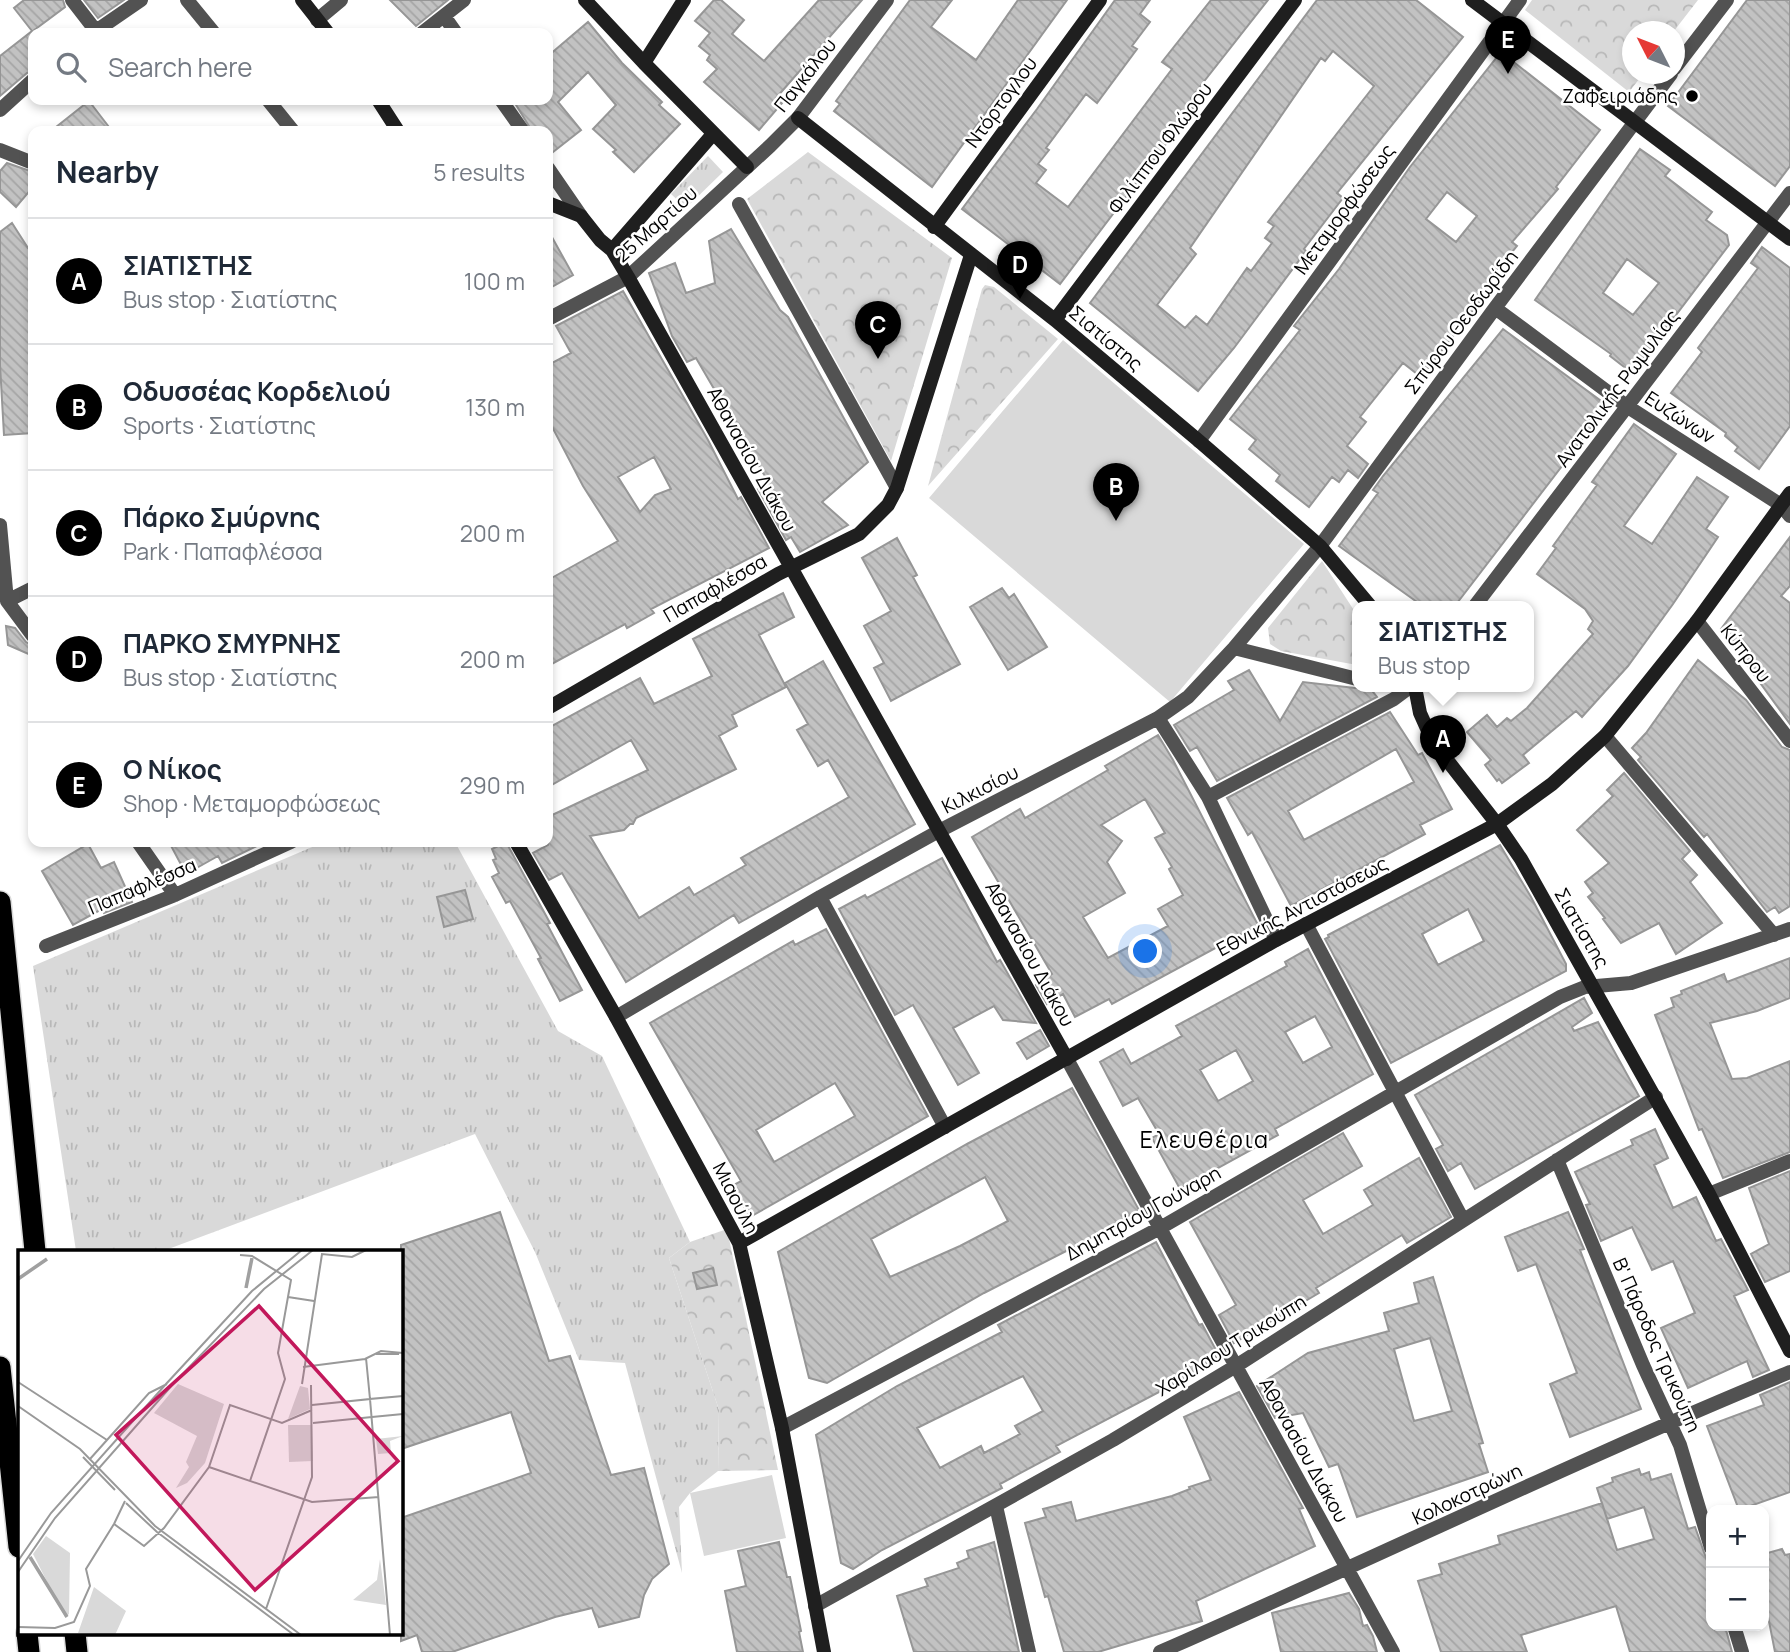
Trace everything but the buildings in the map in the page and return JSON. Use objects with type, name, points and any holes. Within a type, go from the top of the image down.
[{"type":"highway","points":[[0,902],[6,1028],[35,1250]]},
{"type":"highway","points":[[0,1367],[18,1538]]},
{"type":"highway","points":[[27,1634],[29,1652]]},
{"type":"highway","points":[[75,1634],[77,1652]]},
{"type":"street","points":[[72,0],[91,28]]},
{"type":"street","points":[[100,28],[141,0]]},
{"type":"street","points":[[187,0],[210,28]]},
{"type":"street","points":[[302,0],[324,28]]},
{"type":"street","points":[[317,20],[341,0]]},
{"type":"street","points":[[428,28],[464,0]]},
{"type":"street","points":[[585,0],[747,167]]},
{"type":"street","points":[[644,63],[684,0]]},
{"type":"street","name":"Παγκάλου","points":[[747,167],[797,118],[887,0]]},
{"type":"street","name":"Ντόρτογλου","points":[[934,227],[1100,0]]},
{"type":"street","name":"Φιλίππου Φλώρου","points":[[1055,320],[1295,0]]},
{"type":"street","points":[[1472,0],[1790,239]]},
{"type":"street","name":"Μεταμορφώσεως","points":[[1199,441],[1520,0]]},
{"type":"street","name":"Σπύρου Θεοδωρίδη","points":[[1685,55],[1727,0]]},
{"type":"street","points":[[444,16],[452,28]]},
{"type":"street","name":"Σπύρου Θεοδωρίδη","points":[[1320,546],[1663,84]]},
{"type":"street","points":[[0,110],[28,85]]},
{"type":"street","points":[[272,105],[289,126]]},
{"type":"street","points":[[381,105],[395,126]]},
{"type":"street","points":[[505,105],[519,126]]},
{"type":"street","name":"Σιατίστης","points":[[797,118],[1055,320],[1199,441],[1320,546],[1366,601]]},
{"type":"street","points":[[612,250],[713,134]]},
{"type":"street","points":[[0,149],[28,161]]},
{"type":"street","name":"25 Μαρτίου","points":[[553,316],[628,277],[747,167]]},
{"type":"street","points":[[553,175],[581,216]]},
{"type":"street","name":"Ανατολικής Ρωμυλίας","points":[[1479,601],[1790,192]]},
{"type":"street","points":[[739,204],[897,488]]},
{"type":"street","points":[[553,205],[581,216]]},
{"type":"street","name":"Αθανασίου Διάκου","points":[[581,216],[600,240],[612,250],[628,277],[1067,1059],[1393,1652]]},
{"type":"street","name":"Παπαφλέσσα","points":[[553,705],[791,567],[859,534],[877,519],[897,488],[971,256]]},
{"type":"street","name":"Ευζώνων","points":[[1495,308],[1628,407],[1785,510]]},
{"type":"street","name":"Εθνικής Αντιστάσεως","points":[[739,1243],[1276,940],[1497,824],[1552,784],[1605,736],[1785,510],[1790,493]]},
{"type":"street","points":[[0,525],[7,601],[28,629]]},
{"type":"street","name":"Κιλκισίου","points":[[616,1017],[820,897],[939,831],[1158,718],[1188,697],[1234,648],[1320,546]]},
{"type":"street","points":[[7,601],[28,590]]},
{"type":"street","name":"Κύπρου","points":[[1698,621],[1790,741]]},
{"type":"street","points":[[1234,648],[1352,678]]},
{"type":"street","points":[[1208,797],[1404,692]]},
{"type":"street","name":"Σιατίστης","points":[[1414,692],[1433,742],[1521,859],[1656,1097],[1790,1351]]},
{"type":"street","points":[[1158,718],[1208,797],[1276,940]]},
{"type":"street","points":[[1605,736],[1774,935]]},
{"type":"street","points":[[141,847],[174,895]]},
{"type":"street","name":"Παπαφλέσσα","points":[[46,946],[174,895],[280,847]]},
{"type":"street","name":"Μιαούλη","points":[[519,847],[616,1017],[739,1243],[782,1428],[824,1652]]},
{"type":"street","points":[[820,897],[945,1126]]},
{"type":"street","points":[[1306,924],[1463,1220]]},
{"type":"street","name":"Δημητρίου Γούναρη","points":[[782,1428],[1160,1228],[1560,996],[1593,986],[1631,983],[1790,929]]},
{"type":"street","name":"Χαρίλαου Τρικούπη","points":[[815,1606],[1113,1440],[1236,1366],[1656,1097]]},
{"type":"street","name":"Β' Πάροδος Τρικούπη","points":[[1557,1160],[1643,1365],[1681,1445],[1706,1531]]},
{"type":"street","points":[[1709,1194],[1790,1161]]},
{"type":"street","name":"Κολοκοτρώνη","points":[[1160,1652],[1347,1570],[1670,1421],[1790,1372]]},
{"type":"street","points":[[996,1506],[1029,1652]]},
{"type":"street","points":[[1736,1631],[1742,1652]]},
{"type":"green space","points":[[1532,0],[1698,0],[1682,21],[1622,21],[1622,84],[1635,84],[1629,92],[1525,10]]},
{"type":"green space","points":[[808,152],[952,258],[891,461],[747,199]]},
{"type":"green space","points":[[708,156],[723,172],[686,208],[671,194]]},
{"type":"green space","points":[[985,285],[994,287],[1058,339],[928,486],[982,289]]},
{"type":"green space","points":[[1063,340],[1304,544],[1170,702],[929,498]]},
{"type":"green space","points":[[1322,561],[1352,607],[1352,664],[1281,651],[1270,644],[1268,628]]},
{"type":"green space","points":[[312,847],[458,847],[558,1031],[602,1056],[690,1242],[669,1258],[719,1410],[718,1471],[690,1493],[679,1507],[682,1573],[625,1363],[579,1360],[535,1252],[475,1134],[166,1250],[76,1250],[33,966]]},
{"type":"green space","points":[[727,1229],[778,1470],[718,1471],[719,1410],[669,1258],[690,1242]]},
{"type":"green space","points":[[772,1475],[786,1538],[704,1556],[690,1493]]},
{"type":"place","name":"Ο Νίκος","points":[[1508,74]]},
{"type":"place","name":"Ζαφειριάδης","points":[[1692,96]]},
{"type":"place","name":"ΠΑΡΚΟ ΣΜΥΡΝΗΣ","points":[[1020,299]]},
{"type":"place","name":"Πάρκο Σμύρνης","points":[[878,359]]},
{"type":"place","name":"Οδυσσέας Κορδελιού","points":[[1116,521]]},
{"type":"place","name":"ΣΙΑΤΙΣΤΗΣ","points":[[1443,773]]},
{"type":"district","name":"Ελευθέρια","points":[[1205,1140]]}]
